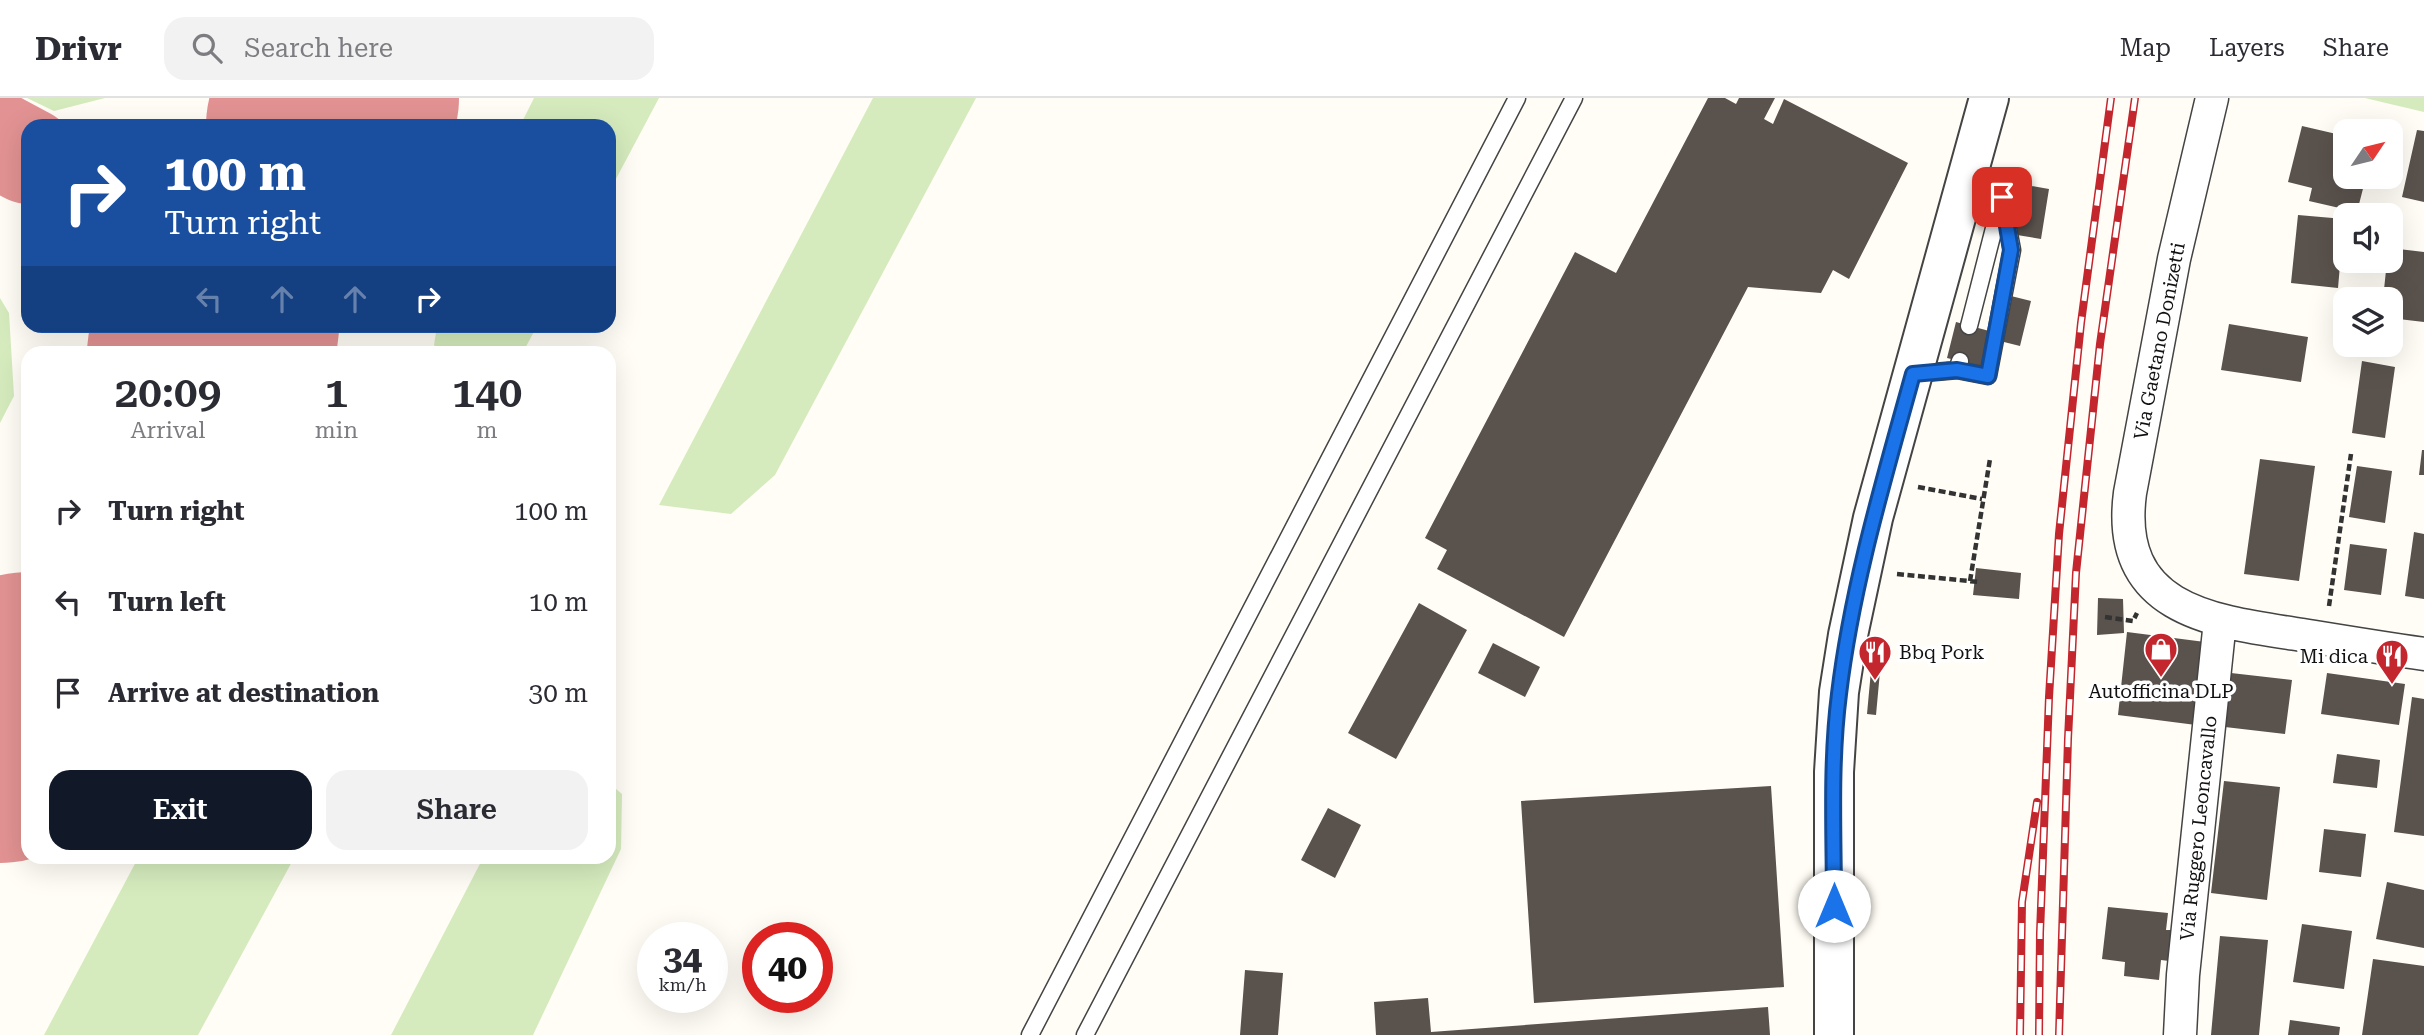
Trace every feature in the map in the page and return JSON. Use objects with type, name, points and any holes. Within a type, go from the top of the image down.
[{"type":"street","points":[[1834,1035],[1834,772],[1839,692],[1850,623],[1867,542],[1989,98]]},
{"type":"street","name":"Via Gaetano Donizetti","points":[[2212,98],[2174,259],[2130,493],[2128,524],[2134,556],[2149,581],[2175,603],[2220,621]]},
{"type":"street","points":[[2220,621],[2424,654]]},
{"type":"street","name":"Via Ruggero Leoncavallo","points":[[2180,1035],[2183,975],[2220,621]]},
{"type":"lane","points":[[1030,1035],[1517,98]]},
{"type":"lane","points":[[1085,1035],[1574,98]]},
{"type":"lane","points":[[1913,374],[1959,365],[1988,376],[2011,250],[2002,197],[1971,162]]},
{"type":"lane","points":[[1969,326],[2002,197]]},
{"type":"path","points":[[2325,639],[2351,454]]},
{"type":"path","points":[[1970,581],[1990,459]]},
{"type":"path","points":[[1914,487],[1982,499]]},
{"type":"path","points":[[1888,574],[1979,582]]},
{"type":"green space","points":[[27,98],[105,98],[54,111]]},
{"type":"green space","points":[[534,98],[659,98],[616,179],[616,119],[524,119]]},
{"type":"green space","points":[[873,98],[976,98],[775,475],[731,514],[659,505]]},
{"type":"green space","points":[[2365,98],[2424,98],[2424,112]]},
{"type":"green space","points":[[0,298],[9,313],[14,396],[0,423]]},
{"type":"green space","points":[[436,333],[533,333],[526,346],[434,345]]},
{"type":"green space","points":[[616,789],[622,794],[621,849],[616,860]]},
{"type":"green space","points":[[135,864],[291,864],[198,1035],[44,1035]]},
{"type":"green space","points":[[480,864],[614,864],[533,1035],[391,1035]]},
{"type":"building","points":[[1708,98],[1725,98],[1736,104],[1739,98],[1775,98],[1764,119],[1773,124],[1784,99],[1908,163],[1849,279],[1833,270],[1821,293],[1748,287],[1564,637],[1437,569],[1447,550],[1425,538],[1575,252],[1616,273]]},
{"type":"building","points":[[2302,126],[2333,133],[2333,189],[2363,189],[2359,203],[2333,203],[2333,206],[2309,201],[2312,188],[2288,182]]},
{"type":"building","points":[[2417,130],[2424,131],[2424,202],[2402,197]]},
{"type":"building","points":[[2020,184],[2049,189],[2041,239],[2011,234]]},
{"type":"building","points":[[2298,215],[2333,218],[2333,273],[2339,273],[2338,287],[2291,283]]},
{"type":"building","points":[[2403,250],[2424,252],[2424,322],[2403,320],[2403,287],[2384,287],[2386,273],[2403,273]]},
{"type":"building","points":[[2011,296],[2031,301],[2020,346],[2000,341]]},
{"type":"building","points":[[1956,322],[1993,332],[1984,367],[1947,358]]},
{"type":"building","points":[[2229,324],[2308,337],[2301,382],[2221,370]]},
{"type":"building","points":[[2362,361],[2395,367],[2385,438],[2352,433]]},
{"type":"building","points":[[2422,450],[2424,475],[2419,475]]},
{"type":"building","points":[[2260,459],[2315,466],[2299,581],[2244,574]]},
{"type":"building","points":[[2357,466],[2392,471],[2385,523],[2349,517]]},
{"type":"building","points":[[2414,532],[2424,534],[2424,599],[2405,596]]},
{"type":"building","points":[[2350,544],[2387,549],[2381,595],[2344,590]]},
{"type":"building","points":[[1976,568],[2021,573],[2019,599],[1973,595]]},
{"type":"building","points":[[2098,598],[2123,599],[2124,633],[2097,635]]},
{"type":"building","points":[[1419,603],[1467,630],[1396,759],[1348,733]]},
{"type":"building","name":"Autofficina DLP","points":[[2127,632],[2205,642],[2196,725],[2118,715]]},
{"type":"building","points":[[1493,643],[1540,667],[1525,697],[1478,673]]},
{"type":"building","name":"Bbq Pork","points":[[1873,649],[1882,650],[1876,715],[1867,714]]},
{"type":"building","points":[[2231,673],[2292,680],[2285,734],[2225,727]]},
{"type":"building","points":[[2327,673],[2405,684],[2399,725],[2321,714]]},
{"type":"building","points":[[2412,697],[2424,699],[2424,836],[2394,832]]},
{"type":"building","points":[[2337,754],[2380,760],[2377,788],[2333,783]]},
{"type":"building","points":[[2224,781],[2280,787],[2267,900],[2211,893]]},
{"type":"building","points":[[1771,786],[1784,987],[1534,1003],[1521,801]]},
{"type":"building","points":[[1328,808],[1361,825],[1335,878],[1301,860]]},
{"type":"building","points":[[2324,829],[2366,834],[2361,877],[2319,872]]},
{"type":"building","points":[[2387,882],[2424,890],[2424,948],[2376,939]]},
{"type":"building","points":[[2108,907],[2168,913],[2166,930],[2172,930],[2169,961],[2161,960],[2159,980],[2124,976],[2125,962],[2102,959]]},
{"type":"building","points":[[2302,924],[2352,931],[2344,989],[2293,982]]},
{"type":"building","points":[[2220,936],[2268,940],[2259,1035],[2211,1035]]},
{"type":"building","points":[[2373,959],[2424,966],[2424,1035],[2362,1035]]},
{"type":"building","points":[[1245,970],[1283,973],[1278,1035],[1240,1035]]},
{"type":"building","points":[[1428,998],[1431,1032],[1768,1007],[1770,1035],[1376,1035],[1374,1002]]},
{"type":"building","points":[[2290,1020],[2340,1027],[2339,1035],[2288,1035]]},
{"type":"taxiway","points":[[0,141],[21,152]]},
{"type":"taxiway","points":[[186,333],[187,346]]},
{"type":"runway","points":[[329,119],[340,98]]},
{"type":"runway","points":[[210,346],[216,333]]},
{"type":"runway","points":[[0,744],[21,704]]},
{"type":"railway","points":[[2039,1035],[2049,697],[2059,534],[2081,323],[2111,98]]},
{"type":"railway","points":[[2059,1035],[2076,573],[2100,344],[2135,98]]},
{"type":"railway","points":[[2020,1035],[2022,902],[2037,802]]},
{"type":"place","name":"Autofficina DLP","points":[[2161,679]]},
{"type":"place","name":"Bbq Pork","points":[[1875,682]]},
{"type":"place","name":"Mi dica","points":[[2392,686]]},
{"type":"route","points":[[1834,906],[1836,718],[1848,635],[1873,519],[1913,374],[1957,370],[1988,376],[2011,250],[2002,197]]}]
